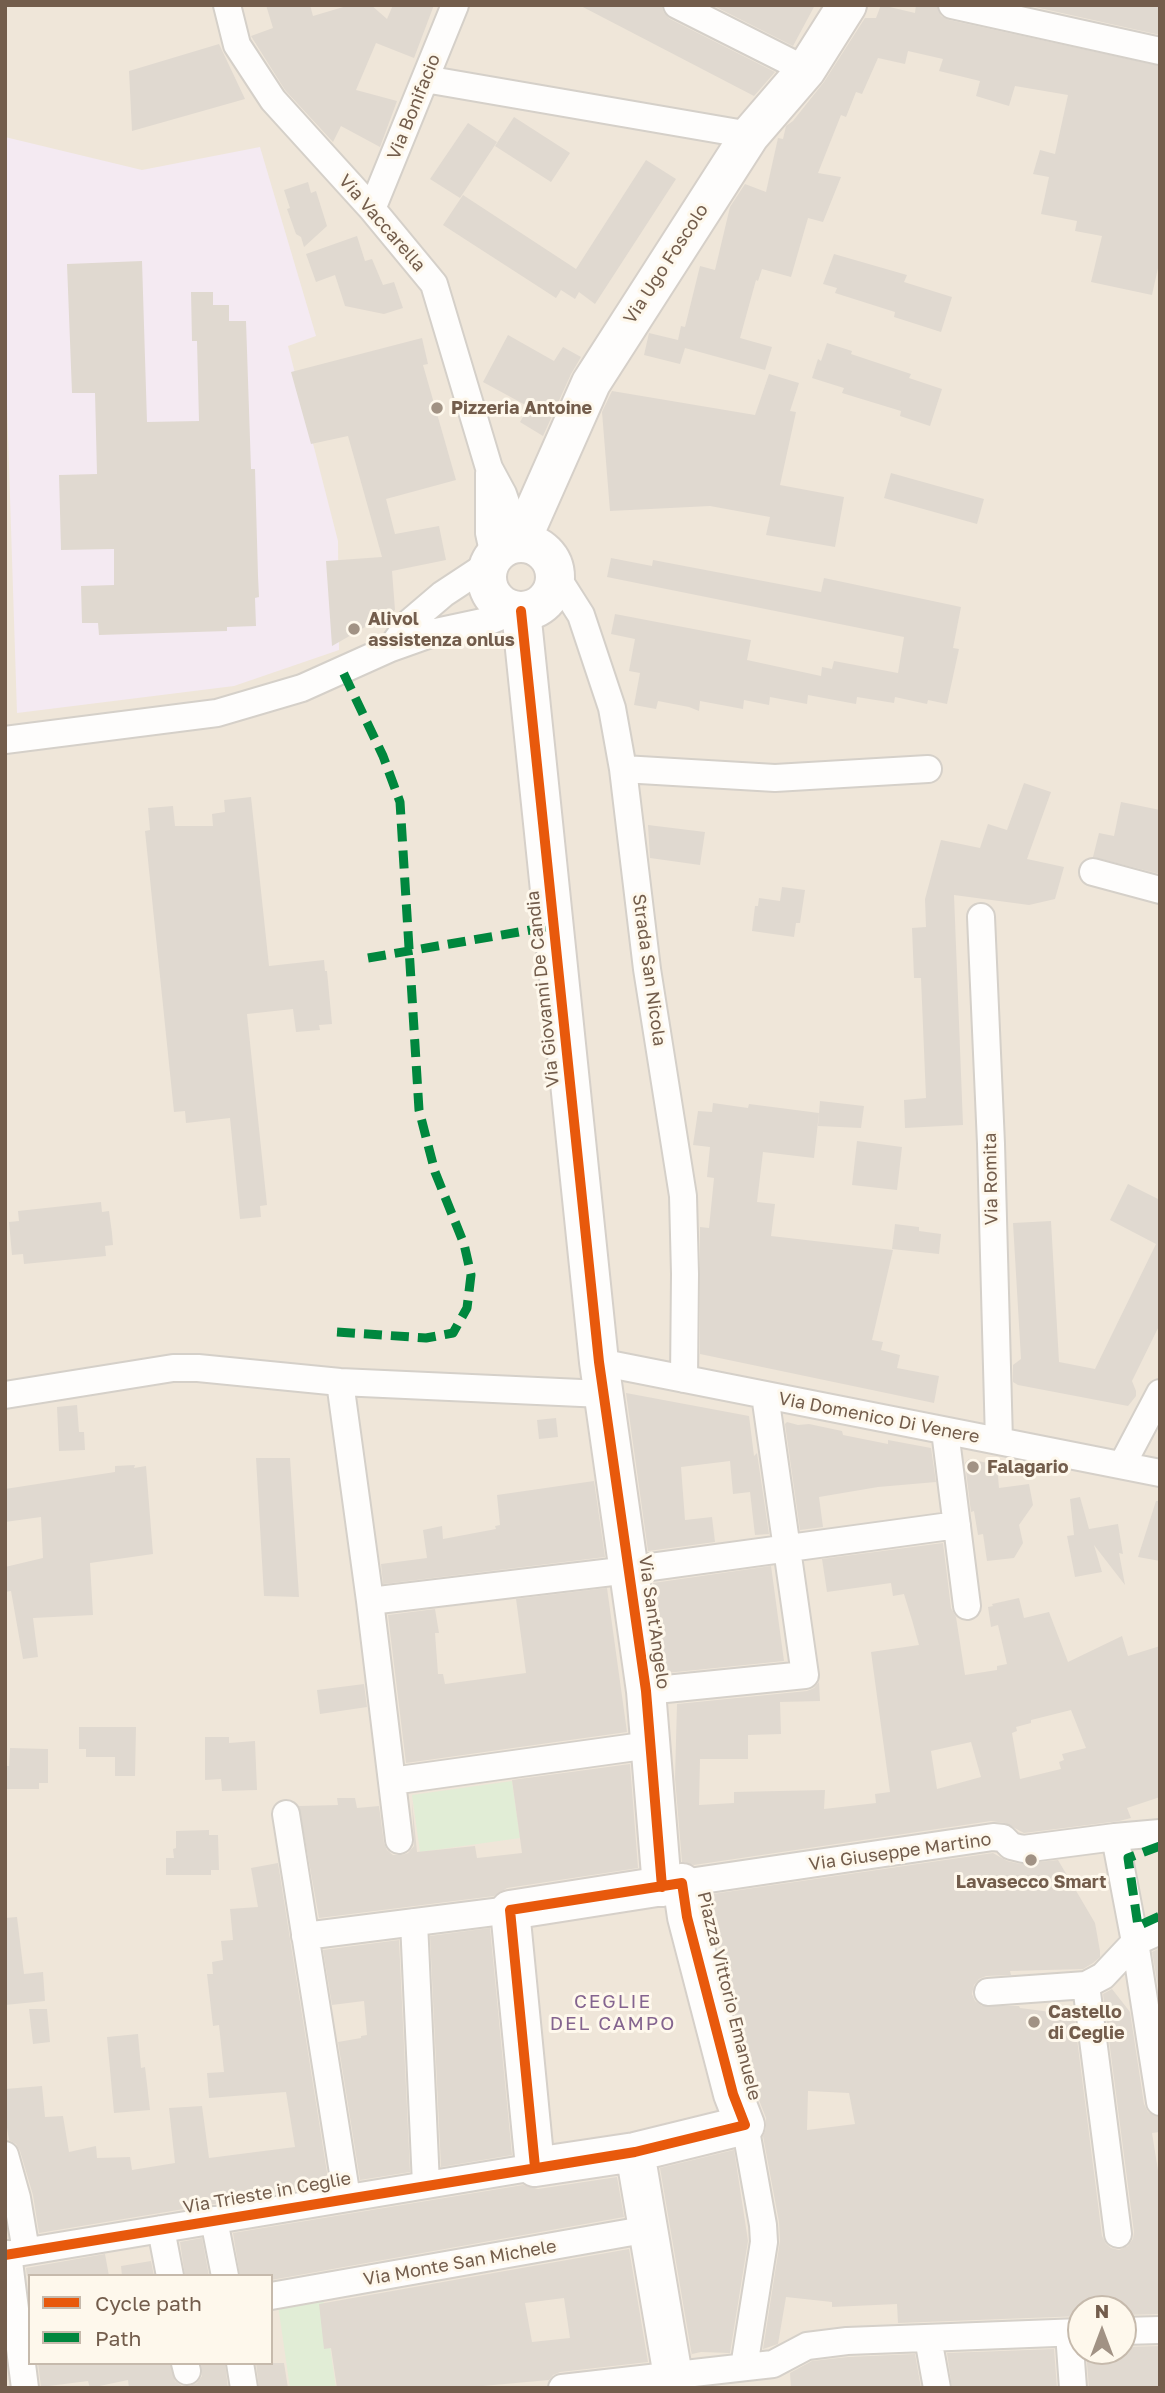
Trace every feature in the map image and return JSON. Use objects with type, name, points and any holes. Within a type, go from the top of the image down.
[{"type":"street","name":"Via Vaccarella","points":[[227,5],[237,45],[273,100],[372,209],[434,284],[489,468],[503,494],[501,554]]},
{"type":"street","name":"Via Bonifacio","points":[[372,209],[455,5]]},
{"type":"street","points":[[677,5],[806,70]]},
{"type":"street","name":"Via Ugo Foscolo","points":[[501,554],[540,498],[591,383],[750,135],[806,70],[847,5]]},
{"type":"street","points":[[952,5],[1160,51]]},
{"type":"street","points":[[425,79],[750,135]]},
{"type":"street","points":[[489,468],[517,494],[540,498]]},
{"type":"street","points":[[5,740],[217,713],[302,688],[391,648],[436,632],[533,609],[546,601],[553,589],[555,574],[551,563],[545,553],[534,546],[501,554],[443,594],[409,623],[391,648]]},
{"type":"street","points":[[501,554],[486,574],[489,591],[498,603],[517,611]]},
{"type":"street","name":"Strada San Nicola","points":[[555,574],[581,615],[612,708],[623,769],[647,969],[683,1196],[684,1379]]},
{"type":"street","name":"Via Giovanni De Candia","points":[[517,611],[601,1378]]},
{"type":"street","points":[[623,769],[775,778],[928,769]]},
{"type":"street","points":[[1093,872],[1160,890]]},
{"type":"street","name":"Via Romita","points":[[981,917],[991,1144],[999,1441]]},
{"type":"street","name":"Via Domenico Di Venere","points":[[5,1395],[173,1368],[340,1382],[684,1379],[1160,1473]]},
{"type":"street","name":"Via Sant'Angelo","points":[[601,1378],[646,1691],[650,1745],[672,1885]]},
{"type":"street","points":[[340,1382],[399,1840]]},
{"type":"street","points":[[1122,1465],[1160,1393]]},
{"type":"street","points":[[646,1691],[805,1675],[765,1395]]},
{"type":"street","points":[[945,1431],[967,1605]]},
{"type":"street","points":[[370,1601],[629,1570],[957,1525]]},
{"type":"street","points":[[392,1781],[650,1745]]},
{"type":"street","points":[[286,1814],[347,2198]]},
{"type":"street","name":"Via Giuseppe Martino","points":[[672,1885],[993,1837],[1003,1838],[1011,1846],[1023,1849],[1160,1833]]},
{"type":"street","points":[[1115,1837],[1135,1942],[1160,2102]]},
{"type":"street","points":[[1160,1846],[1128,1858],[1138,1926],[1160,1916]]},
{"type":"street","points":[[513,1912],[672,1885]]},
{"type":"street","name":"Piazza Vittorio Emanuele","points":[[535,2166],[635,2152],[745,2126],[733,2094],[687,1917],[672,1885]]},
{"type":"street","points":[[305,1936],[668,1894],[725,2097],[728,2122],[654,2138],[542,2153],[513,1912]]},
{"type":"street","points":[[513,1912],[535,2166]]},
{"type":"street","points":[[414,1922],[426,2184]]},
{"type":"street","points":[[988,1992],[1086,1985],[1103,1976],[1135,1942],[1160,1931]]},
{"type":"street","points":[[1086,1985],[1118,2235]]},
{"type":"street","points":[[744,2367],[764,2242],[745,2126]]},
{"type":"street","points":[[635,2152],[674,2382]]},
{"type":"street","points":[[5,2155],[17,2198],[13,2253],[25,2388]]},
{"type":"street","name":"Via Trieste in Ceglie","points":[[13,2253],[535,2166]]},
{"type":"street","points":[[214,2220],[225,2274]]},
{"type":"street","points":[[161,2229],[170,2274]]},
{"type":"street","name":"Via Monte San Michele","points":[[273,2296],[649,2229]]},
{"type":"street","points":[[1137,2331],[1160,2330]]},
{"type":"street","points":[[562,2388],[674,2382],[744,2367],[773,2364],[807,2346],[847,2341],[1067,2333]]},
{"type":"street","points":[[928,2338],[937,2388]]},
{"type":"street","points":[[240,2365],[244,2388]]},
{"type":"street","points":[[1073,2388],[1074,2365]]},
{"type":"shaded area","points":[[5,5],[1160,5],[1160,2388],[5,2388]]},
{"type":"shaded area","points":[[5,137],[142,170],[260,147],[316,336],[288,346],[338,541],[339,650],[234,686],[17,713],[5,342]]},
{"type":"green space","points":[[512,1781],[520,1838],[420,1852],[412,1795]]},
{"type":"green space","points":[[323,2298],[336,2388],[290,2388],[278,2305]]},
{"type":"building","points":[[266,5],[310,5],[313,16],[350,5],[371,5],[387,19],[393,5],[434,5],[414,58],[376,43],[356,90],[397,101],[380,147],[341,126],[333,142],[285,90],[251,36],[273,28]]},
{"type":"building","points":[[579,5],[661,5],[670,19],[775,72],[754,96]]},
{"type":"building","points":[[712,5],[815,5],[793,46]]},
{"type":"building","points":[[881,5],[915,13],[916,5],[937,5],[941,16],[949,20],[1160,66],[1160,259],[1152,295],[1091,282],[1102,236],[1075,231],[1077,221],[1041,214],[1049,177],[1033,174],[1040,150],[1055,154],[1068,95],[1015,86],[1009,106],[976,96],[980,81],[939,71],[943,59],[908,51],[905,64],[878,58],[862,94],[856,92],[846,117],[841,115],[818,173],[841,177],[823,222],[808,218],[791,277],[762,269],[758,281],[756,280],[740,338],[772,347],[765,370],[685,348],[680,364],[644,355],[649,333],[678,340],[681,326],[685,327],[700,266],[715,270],[730,207],[745,184],[766,192],[778,138],[783,139],[786,126],[824,82],[865,18],[876,18]]},
{"type":"building","points":[[1026,5],[1160,5],[1160,35]]},
{"type":"building","points":[[219,44],[245,99],[132,131],[129,71]]},
{"type":"building","points":[[514,117],[570,153],[551,182],[495,146]]},
{"type":"building","points":[[468,123],[497,142],[460,198],[430,179]]},
{"type":"building","points":[[646,160],[676,179],[595,304],[579,292],[575,299],[561,290],[556,298],[443,225],[463,195],[576,269]]},
{"type":"building","points":[[308,182],[311,193],[316,191],[327,226],[304,247],[287,209],[290,208],[284,190]]},
{"type":"building","points":[[357,236],[365,261],[372,259],[383,285],[394,282],[403,308],[384,314],[345,306],[335,275],[316,282],[306,254]]},
{"type":"building","points":[[834,254],[907,275],[904,282],[952,297],[941,332],[894,317],[895,312],[835,293],[837,288],[823,284]]},
{"type":"building","points":[[142,261],[147,422],[199,421],[197,341],[192,341],[191,292],[213,292],[213,305],[229,305],[229,321],[246,321],[251,469],[255,469],[259,597],[255,598],[256,626],[227,627],[227,631],[99,635],[98,623],[82,623],[81,586],[114,585],[114,549],[61,550],[59,475],[97,474],[95,393],[72,393],[67,264]]},
{"type":"building","points":[[508,335],[554,361],[563,347],[581,357],[543,436],[520,422],[529,407],[483,382]]},
{"type":"building","points":[[422,338],[428,364],[423,365],[456,480],[386,499],[395,534],[439,526],[446,560],[392,571],[395,610],[332,646],[326,561],[382,557],[348,436],[311,444],[291,372]]},
{"type":"building","points":[[827,343],[911,374],[909,378],[942,389],[930,426],[900,416],[901,411],[842,393],[844,388],[812,378]]},
{"type":"building","points":[[769,374],[799,383],[790,411],[796,412],[780,485],[844,497],[835,547],[766,535],[770,517],[710,506],[610,511],[602,412],[612,391],[755,415]]},
{"type":"building","points":[[891,473],[984,499],[977,524],[884,498]]},
{"type":"building","points":[[611,558],[652,566],[653,560],[821,592],[824,578],[961,607],[953,648],[959,649],[947,704],[928,700],[927,704],[895,697],[894,703],[857,697],[856,704],[808,695],[807,704],[770,697],[769,705],[744,700],[743,709],[700,701],[699,711],[658,701],[656,709],[634,705],[640,673],[629,671],[635,639],[611,634],[615,614],[751,640],[747,660],[821,676],[822,667],[832,669],[834,661],[898,673],[904,637],[607,577]]},
{"type":"building","points":[[1024,783],[1051,792],[1027,859],[1064,867],[1055,899],[1029,905],[954,895],[963,1125],[905,1128],[904,1100],[926,1098],[921,978],[914,978],[912,928],[926,927],[925,899],[941,840],[980,848],[988,824],[1007,830]]},
{"type":"building","points":[[251,797],[269,966],[324,960],[332,1024],[319,1025],[320,1030],[296,1032],[293,1009],[247,1014],[267,1205],[260,1206],[261,1217],[240,1219],[230,1118],[186,1123],[185,1111],[174,1112],[145,831],[150,830],[148,808],[173,806],[175,826],[213,826],[212,814],[225,812],[224,800]]},
{"type":"building","points":[[1121,802],[1160,810],[1160,874],[1093,857],[1099,833],[1114,836]]},
{"type":"building","points":[[648,825],[705,832],[700,865],[650,858]]},
{"type":"building","points":[[782,887],[805,890],[800,923],[796,923],[794,937],[752,931],[755,906],[758,906],[759,898],[780,901]]},
{"type":"building","points":[[820,1101],[864,1106],[861,1128],[818,1126]]},
{"type":"building","points":[[713,1103],[748,1108],[749,1104],[819,1113],[814,1158],[763,1152],[757,1202],[775,1204],[771,1236],[893,1250],[872,1340],[883,1342],[881,1350],[900,1355],[897,1368],[939,1376],[934,1403],[700,1354],[700,1227],[709,1228],[714,1178],[707,1177],[710,1147],[693,1145],[698,1111],[712,1112]]},
{"type":"building","points":[[857,1141],[902,1147],[897,1190],[852,1185]]},
{"type":"building","points":[[1128,1184],[1160,1200],[1160,1324],[1132,1381],[1136,1396],[1128,1406],[1018,1385],[1013,1382],[1013,1365],[1021,1359],[1013,1223],[1051,1221],[1059,1362],[1095,1369],[1156,1244],[1110,1220]]},
{"type":"building","points":[[101,1202],[102,1212],[109,1211],[112,1233],[113,1245],[105,1246],[106,1256],[24,1264],[23,1254],[12,1255],[9,1222],[19,1221],[18,1211]]},
{"type":"building","points":[[895,1224],[919,1227],[919,1231],[941,1234],[939,1254],[892,1249]]},
{"type":"building","points":[[626,1393],[749,1416],[769,1534],[755,1535],[750,1492],[733,1494],[730,1461],[681,1467],[685,1520],[712,1517],[715,1542],[648,1551]]},
{"type":"building","points":[[77,1405],[79,1432],[84,1432],[85,1450],[59,1451],[57,1407]]},
{"type":"building","points":[[556,1418],[558,1437],[539,1439],[537,1420]]},
{"type":"building","points":[[787,1422],[842,1431],[843,1435],[888,1444],[888,1440],[931,1448],[936,1482],[878,1487],[819,1497],[823,1527],[800,1530],[785,1424]]},
{"type":"building","points":[[256,1458],[290,1458],[299,1597],[264,1596]]},
{"type":"building","points":[[969,1459],[997,1465],[999,1488],[1029,1484],[1033,1505],[1019,1525],[1023,1543],[1014,1558],[987,1561],[983,1534],[978,1535],[974,1511],[971,1512],[965,1463]]},
{"type":"building","points":[[135,1465],[134,1468],[146,1466],[153,1554],[90,1563],[93,1615],[33,1618],[38,1657],[23,1659],[11,1591],[5,1592],[5,1567],[43,1558],[41,1517],[5,1522],[5,1489],[115,1472],[115,1466]]},
{"type":"building","points":[[594,1481],[605,1557],[383,1584],[381,1564],[427,1558],[423,1530],[442,1526],[443,1539],[496,1529],[495,1526],[500,1525],[497,1495]]},
{"type":"building","points":[[1080,1497],[1089,1529],[1118,1524],[1123,1554],[1119,1553],[1125,1585],[1094,1545],[1102,1572],[1075,1577],[1067,1536],[1074,1535],[1070,1499]]},
{"type":"building","points":[[1156,1501],[1160,1501],[1160,1561],[1138,1557]]},
{"type":"building","points":[[943,1543],[951,1608],[956,1617],[965,1675],[997,1670],[997,1666],[1007,1664],[998,1625],[991,1627],[988,1607],[1019,1598],[1024,1618],[1049,1612],[1068,1662],[1122,1636],[1128,1656],[1160,1646],[1160,1797],[1127,1808],[1131,1818],[1119,1821],[1024,1833],[1005,1823],[991,1821],[694,1865],[682,1862],[675,1778],[677,1704],[807,1691],[819,1682],[820,1701],[780,1702],[781,1734],[748,1735],[748,1759],[700,1759],[699,1805],[734,1803],[734,1792],[825,1790],[824,1809],[876,1803],[875,1794],[890,1792],[871,1652],[919,1645],[912,1620],[904,1594],[893,1596],[891,1583],[827,1592],[822,1559]],"holes":[[[1071,1710],[1086,1748],[1062,1754],[1064,1760],[1059,1762],[1061,1769],[1020,1779],[1012,1733],[1017,1731],[1016,1727],[1031,1723],[1031,1720]],[[971,1742],[981,1777],[937,1789],[931,1751]]]},
{"type":"building","points":[[771,1566],[784,1661],[666,1673],[653,1583]]},
{"type":"building","points":[[607,1588],[627,1732],[406,1763],[388,1615],[435,1609],[439,1633],[435,1633],[438,1674],[443,1674],[445,1684],[526,1673],[516,1599]]},
{"type":"building","points":[[364,1684],[367,1707],[320,1714],[317,1690]]},
{"type":"building","points":[[79,1727],[136,1727],[135,1776],[115,1776],[115,1757],[86,1757],[86,1749],[79,1749]]},
{"type":"building","points":[[205,1737],[229,1737],[229,1743],[255,1741],[257,1790],[222,1791],[221,1779],[205,1780]]},
{"type":"building","points":[[10,1748],[48,1749],[48,1783],[39,1783],[39,1789],[5,1789],[5,1766],[9,1766]]},
{"type":"building","points":[[630,1764],[638,1868],[507,1888],[494,1896],[319,1918],[299,1806],[338,1805],[337,1798],[355,1798],[357,1808],[379,1806],[384,1843],[393,1855],[408,1853],[414,1846],[412,1802],[417,1852],[475,1846],[477,1858],[522,1853],[512,1780]]},
{"type":"building","points":[[209,1830],[209,1835],[218,1835],[219,1870],[211,1870],[211,1875],[166,1875],[166,1858],[174,1858],[176,1831]]},
{"type":"building","points":[[993,1853],[1007,1861],[1020,1864],[1058,1860],[1095,1923],[1100,1957],[1083,1969],[1010,1971],[1011,1975],[986,1976],[974,1985],[972,1994],[975,2001],[982,2006],[1019,2006],[1074,2015],[1102,2236],[1106,2244],[1119,2250],[1128,2246],[1134,2232],[1103,1994],[1112,1989],[1130,2012],[1144,2104],[1148,2112],[1160,2117],[1160,2132],[1152,2133],[1160,2183],[1160,2314],[1137,2315],[1137,2295],[1067,2295],[1067,2317],[898,2323],[897,2304],[832,2307],[832,2302],[786,2297],[778,2344],[763,2349],[780,2241],[779,2222],[763,2136],[766,2118],[754,2087],[743,2034],[740,2035],[706,1895]],"holes":[[[808,2091],[849,2093],[855,2124],[807,2130]]]},
{"type":"building","points":[[278,1863],[329,2185],[39,2233],[33,2195],[20,2151],[16,2144],[9,2140],[5,2089],[42,2086],[45,2117],[63,2116],[69,2152],[96,2146],[97,2158],[130,2157],[132,2170],[175,2163],[169,2108],[202,2106],[209,2158],[295,2147],[286,2092],[209,2098],[207,2073],[224,2072],[219,2025],[213,2026],[207,1974],[213,1974],[212,1962],[223,1960],[221,1941],[233,1940],[230,1909],[258,1907],[251,1868]]},
{"type":"building","points":[[17,1917],[24,1974],[43,1972],[45,2001],[5,2005],[5,1918]]},
{"type":"building","points":[[490,1928],[512,2155],[441,2167],[430,1936]]},
{"type":"building","points":[[399,1940],[410,2172],[360,2180],[338,2042],[367,2035],[364,2001],[332,2005],[323,1950]]},
{"type":"building","points":[[1160,1948],[1160,1998],[1152,1952]]},
{"type":"building","points":[[29,2009],[47,2009],[50,2042],[33,2044]]},
{"type":"building","points":[[138,2034],[141,2068],[145,2067],[150,2110],[114,2113],[107,2037]]},
{"type":"building","points":[[734,2150],[748,2241],[730,2353],[701,2352],[692,2356],[660,2168]]},
{"type":"building","points":[[617,2177],[624,2217],[273,2280],[273,2274],[240,2274],[233,2233],[523,2185],[538,2189]]},
{"type":"building","points":[[202,2238],[209,2274],[185,2274],[180,2242]]},
{"type":"building","points":[[629,2249],[648,2362],[560,2372],[549,2380],[461,2388],[337,2388],[331,2348],[324,2349],[319,2304]],"holes":[[[564,2298],[570,2338],[532,2342],[525,2303]]]},
{"type":"building","points":[[105,2254],[109,2274],[27,2276],[26,2268]]},
{"type":"building","points":[[151,2261],[154,2274],[122,2274],[121,2266]]},
{"type":"building","points":[[1160,2346],[1160,2388],[1089,2388],[1087,2365],[1137,2365],[1137,2347]]},
{"type":"building","points":[[1054,2349],[1057,2388],[952,2388],[947,2353]]},
{"type":"building","points":[[915,2354],[921,2388],[791,2388],[790,2373],[812,2361]]},
{"type":"building","points":[[284,2363],[288,2388],[259,2388],[256,2365]]},
{"type":"building","points":[[38,2365],[171,2365],[175,2381],[182,2386],[190,2386],[197,2383],[202,2376],[201,2365],[225,2365],[228,2388],[129,2388],[128,2380],[90,2388],[88,2381],[41,2387]]},
{"type":"marked path","points":[[337,1332],[426,1338],[453,1333],[467,1308],[471,1275],[464,1244],[435,1172],[419,1110],[400,802],[383,756],[342,670]]},
{"type":"marked path","points":[[368,958],[554,926]]},
{"type":"marked path","points":[[1160,1846],[1128,1858],[1138,1926],[1160,1916]]},
{"type":"cycle path","points":[[521,611],[599,1362],[646,1691],[662,1887]]},
{"type":"cycle path","points":[[5,2255],[635,2152],[745,2125],[733,2094],[687,1917],[682,1883],[510,1910],[535,2167]]},
{"type":"place","name":"Pizzeria Antoine","points":[[437,408]]},
{"type":"place","name":"Alivol assistenza onlus","points":[[354,629]]},
{"type":"place","name":"Falagario","points":[[973,1467]]},
{"type":"place","name":"Lavasecco Smart","points":[[1031,1860]]},
{"type":"place","name":"Castello di Ceglie","points":[[1034,2022]]},
{"type":"district","name":"CEGLIE DEL CAMPO","points":[[613,2013]]}]
